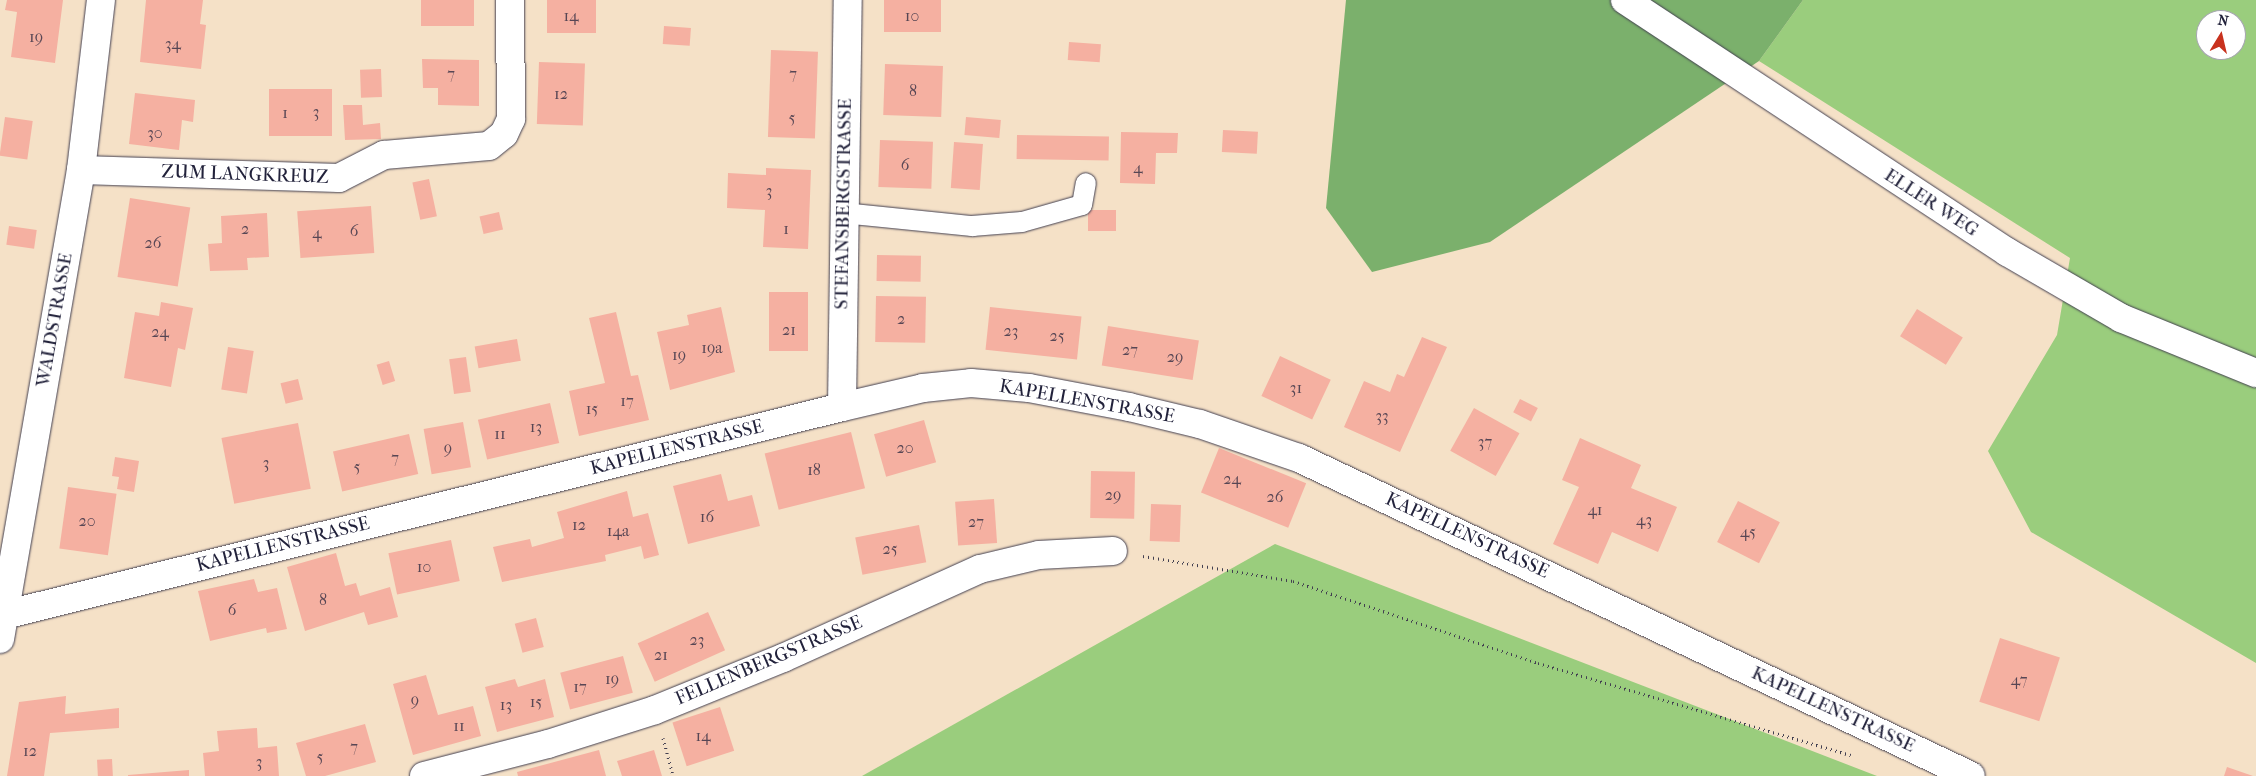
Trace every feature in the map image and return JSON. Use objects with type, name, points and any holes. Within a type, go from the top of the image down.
[{"type":"street","name":"WALDSTRASSE","points":[[2,627],[81,170],[101,0]]},
{"type":"street","name":"ZUM LANGKREUZ","points":[[81,170],[339,178],[384,155],[489,146],[504,134],[511,119],[510,0]]},
{"type":"street","name":"STEFANSBERGSTRASSE","points":[[842,407],[843,213],[848,0]]},
{"type":"street","name":"ELLER WEG","points":[[1626,0],[2007,252],[2121,318],[2256,373]]},
{"type":"street","name":"KAPELLENSTRASSE","points":[[2,627],[842,407],[923,388],[971,383],[1029,388],[1200,424],[1299,458],[1971,776]]},
{"type":"street","name":"FELLENBERGSTRASSE","points":[[424,776],[548,744],[655,710],[783,658],[980,569],[1039,555],[1113,551]]},
{"type":"lane","points":[[843,213],[972,226],[1022,222],[1082,206],[1086,183]]},
{"type":"path","points":[[1113,551],[1293,581],[1538,663],[1854,756]]},
{"type":"path","points":[[655,710],[673,776]]},
{"type":"green space","points":[[1346,0],[1803,0],[1759,61],[1490,242],[1372,272],[1326,208]]},
{"type":"green space","points":[[1803,0],[2256,0],[2256,663],[2031,532],[1988,451],[2057,335],[2070,258],[1759,61]]},
{"type":"green space","points":[[1275,544],[1877,776],[862,776]]},
{"type":"building","points":[[7,0],[63,0],[55,63],[11,57],[17,12],[5,10]]},
{"type":"building","points":[[146,0],[203,0],[200,24],[206,25],[201,69],[140,62]]},
{"type":"building","points":[[421,0],[474,0],[474,26],[421,26]]},
{"type":"building","points":[[547,0],[596,0],[596,33],[547,33]]},
{"type":"building","points":[[884,0],[941,0],[941,32],[884,32]]},
{"type":"building","points":[[664,26],[691,28],[690,46],[663,44]]},
{"type":"building","points":[[1069,42],[1101,44],[1100,62],[1068,60]]},
{"type":"building","points":[[771,50],[818,52],[815,139],[768,137]]},
{"type":"building","points":[[422,59],[479,60],[479,106],[438,105],[438,88],[423,88]]},
{"type":"building","points":[[539,62],[585,64],[583,126],[537,124]]},
{"type":"building","points":[[885,64],[943,66],[941,117],[883,115]]},
{"type":"building","points":[[381,69],[382,97],[361,98],[360,70]]},
{"type":"building","points":[[269,89],[332,89],[332,136],[269,136]]},
{"type":"building","points":[[135,93],[195,100],[193,122],[182,120],[179,150],[129,144]]},
{"type":"building","points":[[343,105],[362,105],[363,125],[380,123],[381,139],[345,140]]},
{"type":"building","points":[[5,117],[33,121],[27,160],[0,156]]},
{"type":"building","points":[[966,117],[1001,120],[999,138],[964,135]]},
{"type":"building","points":[[1223,130],[1258,132],[1257,154],[1222,152]]},
{"type":"building","points":[[1121,132],[1178,133],[1177,153],[1156,153],[1155,184],[1120,183]]},
{"type":"building","points":[[1017,135],[1109,137],[1109,161],[1017,159]]},
{"type":"building","points":[[880,140],[933,142],[931,189],[878,187]]},
{"type":"building","points":[[954,142],[983,144],[980,190],[951,188]]},
{"type":"building","points":[[766,168],[811,170],[808,249],[763,247],[765,210],[727,208],[728,173],[766,175]]},
{"type":"building","points":[[429,179],[437,216],[420,220],[412,183]]},
{"type":"building","points":[[130,198],[190,208],[178,287],[117,277]]},
{"type":"building","points":[[371,206],[374,253],[300,258],[297,211]]},
{"type":"building","points":[[1088,210],[1116,210],[1116,231],[1088,231]]},
{"type":"building","points":[[499,212],[503,230],[484,234],[480,216]]},
{"type":"building","points":[[267,213],[269,257],[247,258],[248,270],[210,271],[208,244],[222,243],[221,216]]},
{"type":"building","points":[[9,226],[37,230],[34,249],[6,245]]},
{"type":"building","points":[[877,255],[921,256],[921,282],[877,281]]},
{"type":"building","points":[[769,292],[808,292],[808,351],[769,351]]},
{"type":"building","points":[[876,296],[926,297],[925,343],[875,342]]},
{"type":"building","points":[[161,302],[193,308],[185,350],[178,348],[171,387],[124,378],[135,312],[159,316]]},
{"type":"building","points":[[721,307],[735,372],[670,390],[657,332],[689,325],[687,315]]},
{"type":"building","points":[[990,307],[1081,317],[1077,359],[986,350]]},
{"type":"building","points":[[1917,309],[1963,338],[1946,365],[1900,336]]},
{"type":"building","points":[[616,312],[631,376],[638,375],[649,420],[579,436],[569,391],[605,383],[589,318]]},
{"type":"building","points":[[1108,326],[1199,340],[1193,380],[1102,366]]},
{"type":"building","points":[[1422,337],[1447,347],[1400,452],[1344,427],[1364,381],[1390,392],[1397,374],[1404,377]]},
{"type":"building","points":[[517,339],[521,361],[478,368],[475,346]]},
{"type":"building","points":[[228,347],[254,351],[247,394],[221,389]]},
{"type":"building","points":[[1280,356],[1331,380],[1312,420],[1261,396]]},
{"type":"building","points":[[466,357],[471,392],[454,394],[449,359]]},
{"type":"building","points":[[389,361],[395,381],[383,385],[377,365]]},
{"type":"building","points":[[298,379],[303,399],[286,404],[281,383]]},
{"type":"building","points":[[1520,399],[1538,408],[1531,421],[1513,412]]},
{"type":"building","points":[[550,403],[559,443],[487,460],[478,420]]},
{"type":"building","points":[[1474,408],[1519,433],[1496,476],[1450,451]]},
{"type":"building","points":[[924,420],[936,462],[886,477],[874,434]]},
{"type":"building","points":[[463,422],[471,467],[432,474],[424,429]]},
{"type":"building","points":[[298,423],[311,489],[234,504],[221,438]]},
{"type":"building","points":[[851,432],[865,488],[779,510],[765,454]]},
{"type":"building","points":[[409,434],[418,474],[342,491],[333,452]]},
{"type":"building","points":[[1580,438],[1641,465],[1631,488],[1677,507],[1658,552],[1612,532],[1598,564],[1553,544],[1579,487],[1562,480]]},
{"type":"building","points":[[1219,448],[1306,483],[1288,528],[1201,493]]},
{"type":"building","points":[[115,457],[139,461],[134,492],[117,489],[119,477],[112,476]]},
{"type":"building","points":[[1091,471],[1135,472],[1134,519],[1090,518]]},
{"type":"building","points":[[721,474],[728,501],[752,495],[760,526],[688,544],[673,486]]},
{"type":"building","points":[[68,487],[117,494],[108,555],[59,548]]},
{"type":"building","points":[[627,491],[633,517],[648,513],[659,555],[644,559],[641,546],[605,555],[606,561],[502,582],[493,547],[530,539],[532,547],[564,538],[557,512]]},
{"type":"building","points":[[994,499],[997,543],[958,546],[955,502]]},
{"type":"building","points":[[1738,501],[1780,522],[1759,563],[1717,542]]},
{"type":"building","points":[[1151,504],[1181,505],[1180,542],[1150,541]]},
{"type":"building","points":[[919,525],[926,562],[862,575],[855,537]]},
{"type":"building","points":[[451,540],[460,581],[397,594],[388,553]]},
{"type":"building","points":[[336,553],[345,586],[356,583],[360,596],[390,587],[398,617],[368,625],[364,612],[305,631],[287,567]]},
{"type":"building","points":[[254,579],[258,592],[277,588],[287,629],[267,633],[266,628],[210,641],[198,591]]},
{"type":"building","points":[[708,612],[725,650],[655,682],[638,643]]},
{"type":"building","points":[[536,618],[544,647],[523,653],[515,624]]},
{"type":"building","points":[[2000,638],[2060,657],[2039,721],[1979,702]]},
{"type":"building","points":[[623,656],[633,693],[570,710],[560,673]]},
{"type":"building","points":[[426,675],[438,715],[473,706],[481,736],[413,755],[393,684]]},
{"type":"building","points":[[515,679],[518,687],[545,679],[554,717],[497,732],[485,687]]},
{"type":"building","points":[[66,696],[65,714],[119,708],[119,728],[50,733],[44,776],[7,776],[19,702]]},
{"type":"building","points":[[720,707],[734,751],[687,766],[672,722]]},
{"type":"building","points":[[365,724],[376,762],[325,776],[306,776],[296,743]]},
{"type":"building","points":[[257,728],[258,748],[277,746],[279,776],[205,776],[203,753],[219,751],[217,731]]},
{"type":"building","points":[[599,750],[606,776],[518,776],[517,772]]},
{"type":"building","points":[[654,750],[662,776],[622,776],[617,761]]},
{"type":"building","points":[[112,759],[113,776],[98,776],[97,760]]},
{"type":"building","points":[[2227,767],[2253,776],[2224,776]]},
{"type":"building","points":[[189,770],[189,776],[128,776],[128,775]]}]
